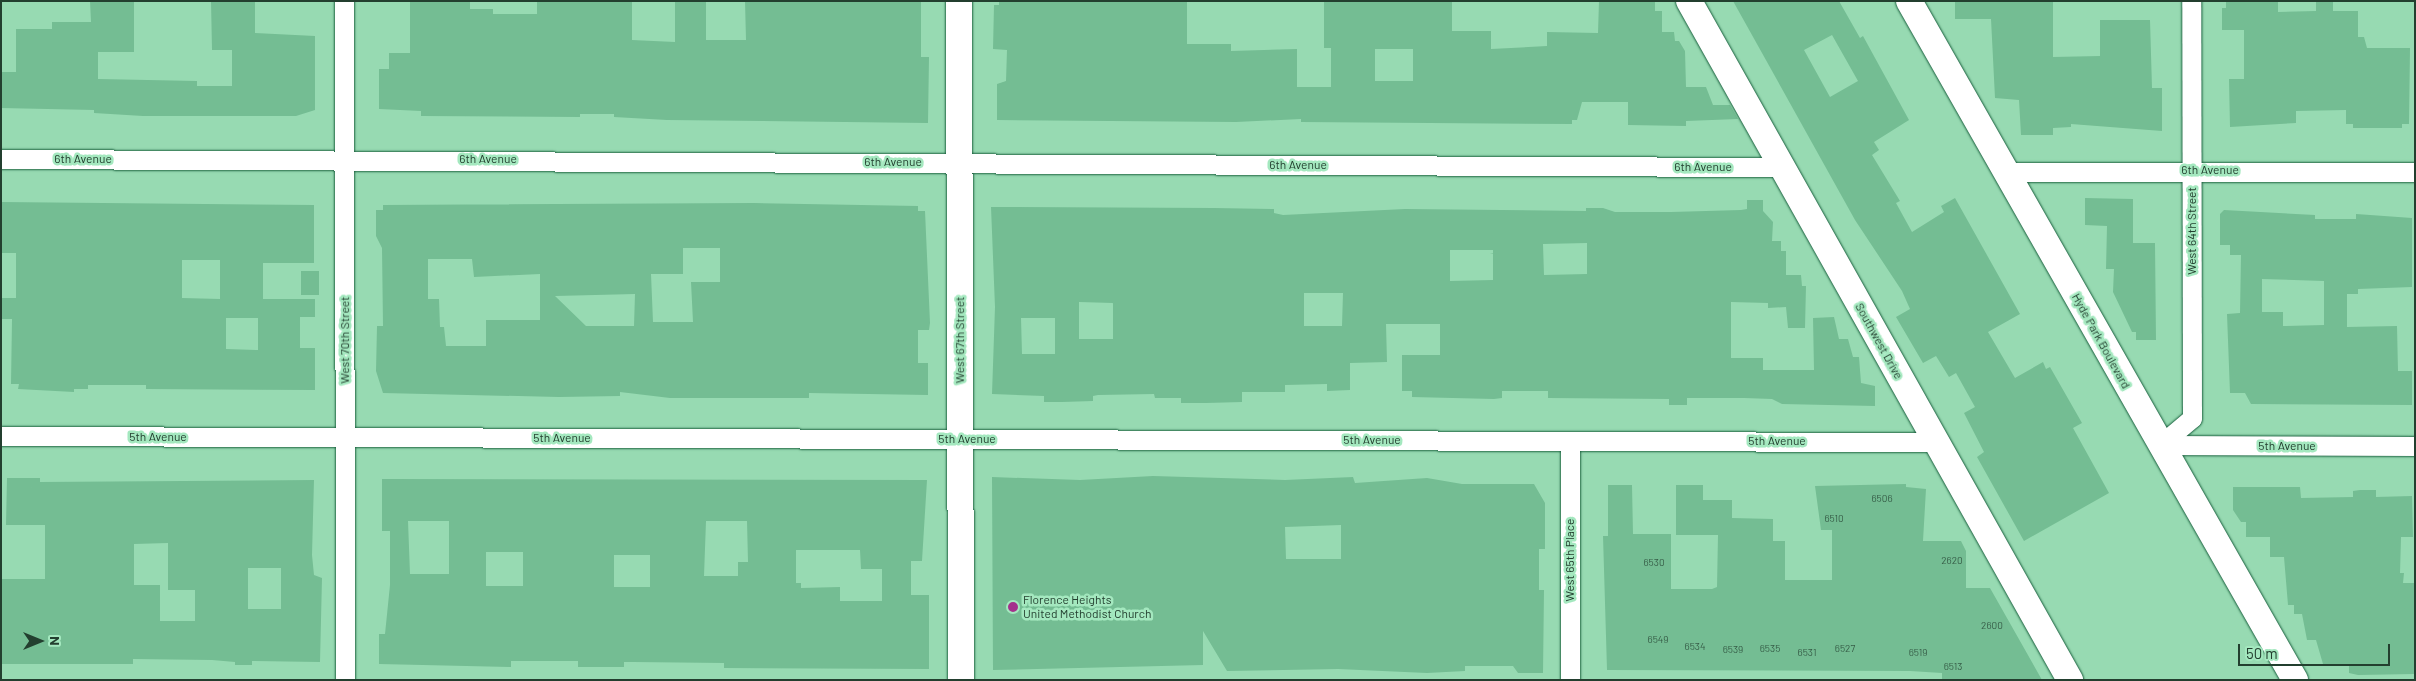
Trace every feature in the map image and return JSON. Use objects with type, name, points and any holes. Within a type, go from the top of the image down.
[{"type":"street","name":"West 70th Street","points":[[344,1],[345,680]]},
{"type":"street","name":"West 67th Street","points":[[959,1],[961,680]]},
{"type":"street","name":"Southwest Drive","points":[[1689,1],[1784,167],[1934,442],[2070,680]]},
{"type":"street","name":"Hyde Park Boulevard","points":[[1909,1],[2295,680]]},
{"type":"street","name":"West 64th Street","points":[[2160,445],[2192,418],[2191,1]]},
{"type":"street","name":"6th Avenue","points":[[1,159],[345,158],[1784,167]]},
{"type":"street","name":"6th Avenue","points":[[2006,172],[2192,170],[2415,172]]},
{"type":"street","name":"5th Avenue","points":[[1,436],[1934,442]]},
{"type":"street","name":"West 65th Place","points":[[1570,440],[1570,680]]},
{"type":"street","name":"5th Avenue","points":[[2160,445],[2415,446]]},
{"type":"building","points":[[90,1],[134,1],[134,52],[98,52],[98,79],[197,81],[197,86],[232,86],[232,50],[212,50],[211,1],[255,1],[255,33],[315,36],[315,110],[296,116],[143,116],[94,113],[94,110],[1,108],[1,72],[16,72],[16,29],[52,29],[52,22],[91,22]]},
{"type":"building","points":[[410,1],[470,1],[470,9],[493,9],[493,14],[537,14],[537,1],[632,2],[632,40],[675,42],[675,1],[706,1],[706,40],[746,40],[745,1],[921,1],[921,57],[929,57],[928,123],[667,120],[614,117],[614,114],[580,114],[580,117],[421,116],[421,111],[379,109],[379,69],[389,69],[389,53],[410,53]]},
{"type":"building","points":[[999,1],[1187,1],[1187,44],[1231,44],[1231,51],[1297,49],[1297,87],[1331,87],[1331,48],[1324,48],[1324,1],[1452,1],[1452,31],[1491,31],[1491,49],[1547,46],[1547,32],[1598,33],[1599,1],[1655,1],[1655,11],[1662,11],[1662,32],[1674,32],[1675,41],[1679,41],[1685,51],[1686,87],[1706,87],[1713,105],[1730,105],[1738,119],[1686,121],[1686,126],[1628,125],[1628,102],[1582,102],[1577,120],[1572,120],[1572,124],[1301,122],[1301,119],[1236,122],[997,120],[997,84],[1006,81],[1007,50],[993,49],[994,5],[999,5]],"holes":[[[1375,49],[1413,49],[1413,81],[1375,81]]]},
{"type":"building","points":[[1733,1],[1839,1],[1860,38],[1863,36],[1909,120],[1874,142],[1879,150],[1872,155],[1900,201],[1896,203],[1912,232],[1944,212],[1941,206],[1955,198],[2020,314],[1988,332],[2015,378],[2043,362],[2046,369],[2050,367],[2082,423],[2073,428],[2109,493],[2024,541],[1977,457],[1984,452],[1964,413],[1975,407],[1956,373],[1949,377],[1936,356],[1923,363],[1896,317],[1910,309],[1902,291],[1855,220]],"holes":[[[1832,35],[1858,81],[1830,97],[1804,50]]]},
{"type":"building","points":[[1955,1],[2053,1],[2053,57],[2100,56],[2100,20],[2150,20],[2152,88],[2162,88],[2162,131],[2071,124],[2071,127],[2053,128],[2053,135],[2021,135],[2019,100],[1995,98],[1991,19],[1955,19]]},
{"type":"building","points":[[2226,1],[2278,1],[2278,12],[2316,11],[2316,1],[2333,1],[2333,11],[2358,11],[2358,37],[2364,37],[2367,48],[2410,48],[2409,124],[2402,124],[2402,128],[2353,128],[2353,124],[2346,124],[2346,110],[2296,111],[2296,123],[2230,127],[2229,79],[2244,79],[2244,30],[2222,30],[2222,8],[2226,8]]},
{"type":"building","points":[[2085,198],[2133,199],[2133,243],[2155,243],[2156,340],[2136,340],[2136,332],[2132,332],[2113,292],[2114,269],[2106,269],[2107,226],[2085,225]]},
{"type":"building","points":[[1747,200],[1763,200],[1763,211],[1773,222],[1772,241],[1781,241],[1781,251],[1786,251],[1786,275],[1801,275],[1802,286],[1806,286],[1805,328],[1788,328],[1786,307],[1768,308],[1768,303],[1731,302],[1731,358],[1763,358],[1763,370],[1814,370],[1813,318],[1834,317],[1839,339],[1848,339],[1853,357],[1859,357],[1861,383],[1875,386],[1875,406],[1782,404],[1772,399],[1744,398],[1687,398],[1687,405],[1669,405],[1669,399],[1548,398],[1548,391],[1502,391],[1502,398],[1494,399],[1412,397],[1412,391],[1402,391],[1402,355],[1440,355],[1440,324],[1386,324],[1387,362],[1350,363],[1350,390],[1327,391],[1327,384],[1285,385],[1285,392],[1242,392],[1242,402],[1206,403],[1181,403],[1181,398],[1155,398],[1154,394],[1098,395],[1093,396],[1093,401],[1044,402],[1044,396],[992,394],[995,307],[991,207],[1274,209],[1274,213],[1283,215],[1405,209],[1586,211],[1586,208],[1603,208],[1615,212],[1671,212],[1747,209]],"holes":[[[1587,243],[1587,274],[1544,275],[1543,244]],[[1450,250],[1493,250],[1493,280],[1450,281]],[[1304,293],[1343,293],[1342,326],[1304,326]],[[1079,302],[1113,303],[1113,339],[1079,339]],[[1021,318],[1055,318],[1055,354],[1022,354]]]},
{"type":"building","points":[[1,202],[314,205],[314,263],[263,263],[263,299],[315,299],[315,317],[300,317],[300,348],[315,348],[315,390],[146,389],[146,385],[88,385],[88,389],[74,389],[74,392],[18,389],[19,384],[11,384],[12,319],[1,319],[1,298],[16,298],[16,253],[1,253]],"holes":[[[182,260],[220,260],[220,299],[182,298]],[[226,318],[258,318],[258,350],[226,349]]]},
{"type":"building","points":[[754,203],[918,206],[918,211],[925,211],[930,323],[929,330],[918,330],[918,363],[928,363],[928,395],[809,393],[809,398],[670,398],[620,392],[620,396],[559,397],[383,393],[376,371],[377,326],[383,326],[382,248],[376,236],[376,210],[383,210],[383,205]],"holes":[[[683,248],[720,248],[720,282],[691,282],[693,322],[653,322],[651,274],[683,274]],[[428,259],[472,259],[474,277],[540,274],[540,320],[486,320],[486,346],[446,346],[444,327],[440,327],[439,299],[428,299]],[[635,294],[634,326],[586,326],[555,296]]]},
{"type":"building","points":[[2224,210],[2315,215],[2315,219],[2356,219],[2356,214],[2412,218],[2412,287],[2358,289],[2358,294],[2347,294],[2347,327],[2397,326],[2398,371],[2412,371],[2412,405],[2251,404],[2245,393],[2230,393],[2227,314],[2240,313],[2241,255],[2230,255],[2230,245],[2220,245],[2220,214]],"holes":[[[2262,279],[2324,281],[2324,325],[2283,326],[2283,312],[2262,312]]]},
{"type":"building","points":[[301,271],[319,271],[319,295],[301,295]]},
{"type":"building","points":[[1153,476],[1285,480],[1353,477],[1355,483],[1427,478],[1462,484],[1534,484],[1545,503],[1545,549],[1539,549],[1539,590],[1544,590],[1543,673],[1518,673],[1513,666],[1465,666],[1465,671],[1427,673],[1338,669],[1227,671],[1203,631],[1203,665],[993,670],[992,477],[1080,480]],"holes":[[[1341,525],[1341,559],[1286,559],[1285,527]]]},
{"type":"building","points":[[7,478],[40,478],[40,482],[314,480],[312,555],[314,575],[322,578],[320,662],[252,661],[252,665],[235,665],[235,662],[212,660],[133,659],[133,664],[1,664],[1,579],[45,579],[45,525],[6,525]],"holes":[[[168,543],[168,590],[195,590],[195,621],[160,621],[160,585],[134,585],[134,544]],[[248,568],[281,568],[281,609],[248,609]]]},
{"type":"building","points":[[382,479],[927,480],[922,561],[911,561],[911,595],[929,595],[929,669],[724,668],[724,663],[633,662],[624,662],[624,667],[578,667],[578,661],[511,661],[511,667],[379,664],[379,634],[385,634],[390,585],[390,531],[382,531]],"holes":[[[408,521],[449,521],[449,574],[410,574]],[[706,521],[747,521],[748,562],[738,562],[738,576],[704,576]],[[796,550],[860,550],[861,569],[882,569],[882,601],[840,601],[840,587],[801,588],[801,583],[796,583]],[[486,552],[523,552],[523,586],[486,586]],[[614,555],[650,555],[650,587],[614,587]]]},
{"type":"building","points":[[1906,484],[1906,487],[1926,489],[1923,541],[1961,541],[1966,551],[1966,588],[1990,588],[2042,680],[1942,680],[1942,673],[1910,671],[1607,670],[1603,536],[1608,536],[1608,485],[1632,485],[1633,534],[1671,534],[1671,589],[1712,589],[1717,587],[1718,535],[1676,535],[1676,485],[1703,485],[1703,500],[1732,500],[1732,518],[1773,519],[1773,541],[1785,541],[1785,580],[1832,580],[1832,530],[1821,530],[1815,486]]},
{"type":"building","points":[[2233,487],[2300,487],[2301,498],[2353,497],[2353,491],[2360,490],[2376,490],[2376,497],[2412,496],[2413,537],[2401,537],[2400,573],[2404,573],[2403,583],[2415,583],[2414,674],[2358,675],[2349,673],[2349,664],[2323,664],[2316,640],[2307,640],[2302,614],[2294,614],[2294,605],[2288,605],[2284,557],[2270,557],[2270,537],[2246,537],[2246,522],[2241,522],[2233,510]]},
{"type":"place","name":"Florence Heights United Methodist Church","points":[[1013,607]]}]
